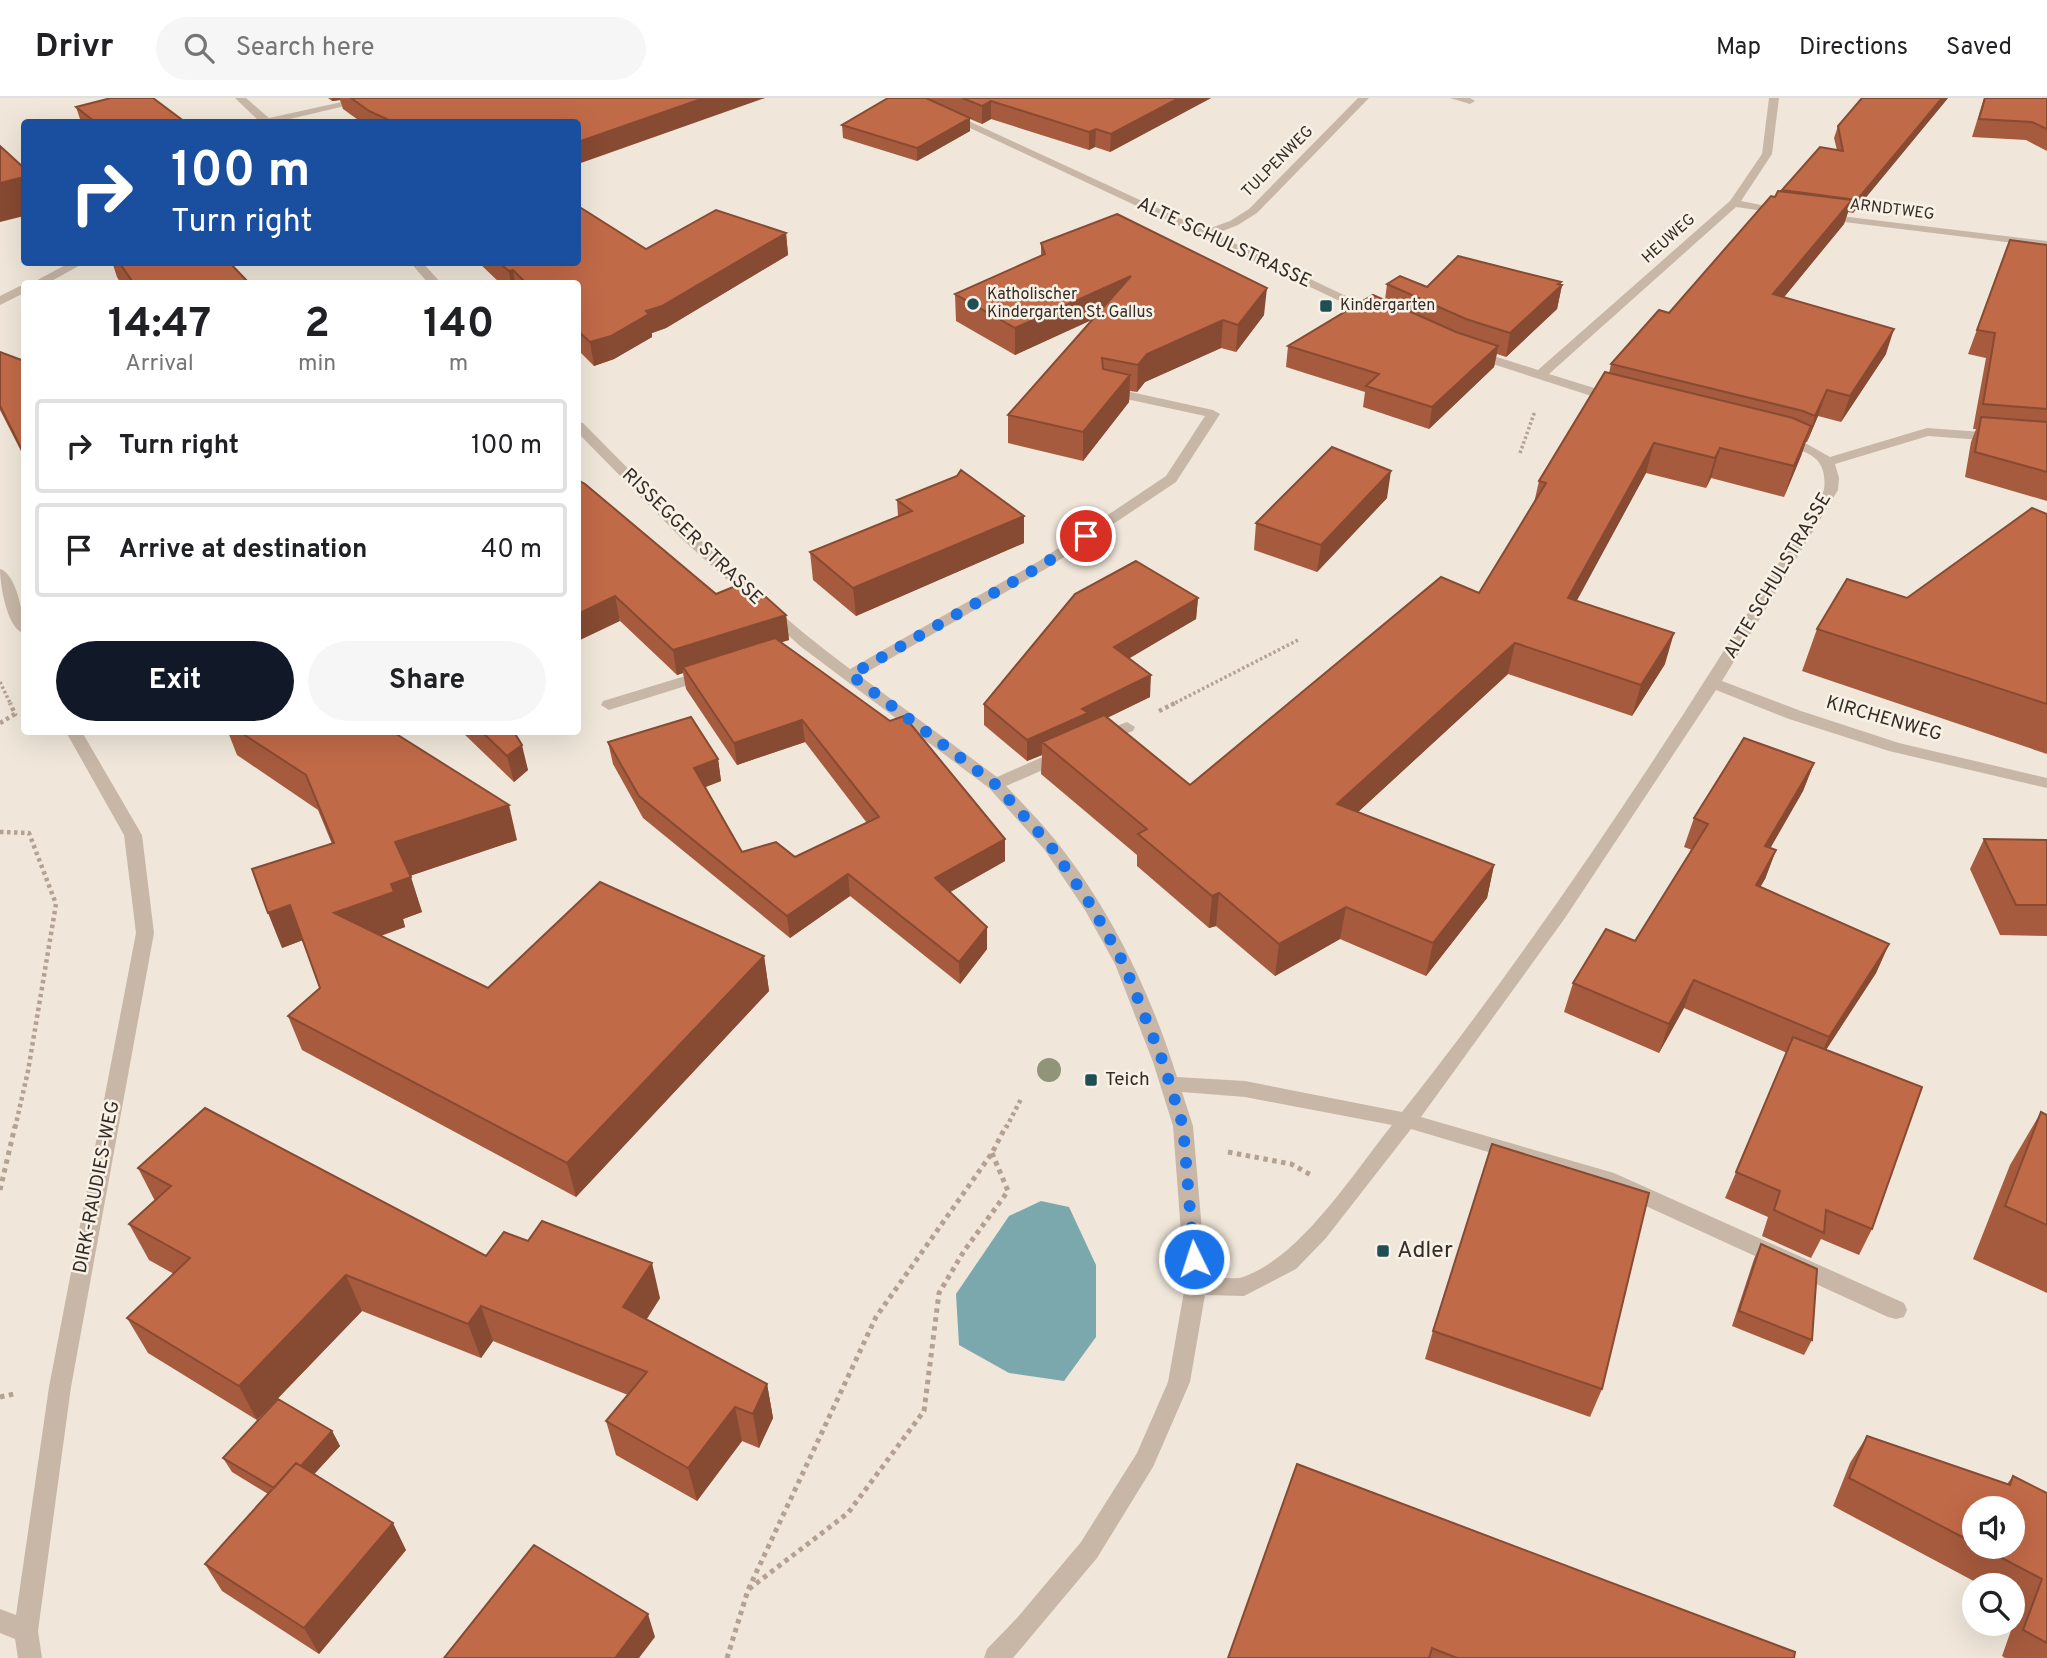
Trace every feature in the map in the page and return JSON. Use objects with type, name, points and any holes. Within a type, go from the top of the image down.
[{"type":"street","points":[[240,98],[263,119]]},
{"type":"street","points":[[280,119],[374,98]]},
{"type":"street","name":"ALTE SCHULSTRASSE","points":[[911,98],[1391,319]]},
{"type":"street","name":"TULPENWEG","points":[[1205,234],[1234,223],[1253,211],[1364,98]]},
{"type":"street","points":[[1455,98],[1470,101]]},
{"type":"street","name":"HEUWEG","points":[[1539,376],[1734,204],[1767,154],[1774,98]]},
{"type":"street","points":[[929,106],[945,100]]},
{"type":"street","points":[[1734,204],[1801,214]]},
{"type":"street","name":"ARNDTWEG","points":[[1814,216],[2047,244]]},
{"type":"street","points":[[44,280],[72,266]]},
{"type":"street","points":[[419,266],[432,280]]},
{"type":"street","points":[[0,301],[21,290]]},
{"type":"street","points":[[1458,348],[1627,402]]},
{"type":"street","points":[[851,675],[1044,564],[1171,479],[1213,414],[1108,391]]},
{"type":"street","name":"RISSEGGER STRASSE","points":[[581,429],[799,645],[851,675],[995,784],[1050,845],[1092,907],[1124,964],[1171,1084],[1186,1148],[1196,1286],[1179,1382],[1145,1460],[1089,1550],[1026,1627],[996,1658]]},
{"type":"street","points":[[1762,436],[1789,442],[1829,461],[1927,432],[2007,438]]},
{"type":"street","name":"ALTE SCHULSTRASSE","points":[[1196,1286],[1244,1287],[1289,1263],[1319,1232],[1452,1063],[1559,914],[1713,683],[1831,489],[1834,475],[1829,461]]},
{"type":"street","points":[[0,573],[21,622]]},
{"type":"street","points":[[609,705],[727,668]]},
{"type":"street","name":"KIRCHENWEG","points":[[1713,683],[1795,715],[1895,747],[2047,783]]},
{"type":"street","points":[[995,784],[1127,727]]},
{"type":"street","name":"DIRK-RAUDIES-WEG","points":[[30,1658],[26,1631],[60,1387],[145,933],[133,835],[76,735]]},
{"type":"street","points":[[1171,1084],[1245,1089],[1406,1120],[1607,1179],[1896,1310]]},
{"type":"street","points":[[0,1621],[26,1631]]},
{"type":"path","points":[[1127,727],[1298,640]]},
{"type":"path","points":[[0,682],[15,714],[0,723]]},
{"type":"path","points":[[0,832],[29,833],[56,904],[28,1071],[0,1190]]},
{"type":"path","points":[[727,1658],[748,1590],[876,1317],[992,1153],[1021,1099]]},
{"type":"path","points":[[1186,1148],[1291,1164],[1348,1194]]},
{"type":"path","points":[[748,1590],[848,1513],[924,1411],[939,1293],[964,1251],[1009,1191],[992,1153]]},
{"type":"water","points":[[1041,1201],[1069,1207],[1096,1265],[1096,1337],[1064,1381],[1009,1373],[959,1345],[956,1294],[1009,1216]]},
{"type":"building","points":[[111,98],[153,98],[181,119],[91,119],[76,107]]},
{"type":"building","points":[[351,98],[704,98],[581,141],[581,119],[386,119]]},
{"type":"building","points":[[888,98],[926,98],[970,118],[917,148],[842,125]]},
{"type":"building","points":[[962,98],[1179,98],[1111,134],[1096,129],[1089,132],[991,101],[982,106]]},
{"type":"building","points":[[1862,98],[1942,98],[1857,200],[1782,190],[1820,147],[1843,151],[1838,126]]},
{"type":"building","points":[[1985,98],[2047,98],[2047,129],[2032,122],[1979,119]]},
{"type":"building","points":[[0,146],[21,165],[21,178],[0,183]]},
{"type":"building","points":[[1778,191],[1852,200],[1773,294],[1894,329],[1850,396],[1827,390],[1815,416],[1611,364],[1659,310],[1669,313]]},
{"type":"building","points":[[581,208],[646,249],[716,210],[786,233],[662,306],[646,311],[649,314],[611,336],[590,342],[581,334],[581,280],[523,280],[513,270],[509,271],[503,266],[581,266]]},
{"type":"building","points":[[1117,214],[1267,288],[1238,325],[1223,320],[1147,354],[1138,365],[1102,358],[1103,369],[1130,375],[1083,432],[1008,415],[1131,276],[1015,328],[955,294],[1045,254],[1041,243]]},
{"type":"building","points":[[2010,240],[2047,245],[2047,409],[1983,404],[1995,333],[1977,330]]},
{"type":"building","points":[[1458,256],[1561,282],[1558,284],[1562,285],[1510,333],[1466,319],[1387,284],[1400,276],[1427,287]]},
{"type":"building","points":[[122,266],[233,266],[246,280],[131,280]]},
{"type":"building","points":[[1373,295],[1456,332],[1498,346],[1432,407],[1366,386],[1379,374],[1288,346]]},
{"type":"building","points":[[0,352],[21,360],[21,448],[0,406]]},
{"type":"building","points":[[1605,372],[1793,418],[1811,426],[1794,466],[1720,448],[1715,458],[1654,443],[1568,598],[1674,633],[1641,685],[1515,643],[1337,804],[1494,865],[1433,943],[1346,907],[1279,944],[1219,893],[1212,896],[1138,834],[1147,829],[1042,742],[1104,715],[1190,785],[1441,577],[1479,593],[1546,483],[1539,481]]},
{"type":"building","points":[[1981,417],[2047,422],[2047,472],[1975,452]]},
{"type":"building","points":[[1332,447],[1391,471],[1321,545],[1256,523]]},
{"type":"building","points":[[961,470],[1024,516],[853,588],[810,552],[912,511],[897,500],[957,476]]},
{"type":"building","points":[[581,482],[716,594],[748,581],[786,615],[673,650],[615,596],[581,613]]},
{"type":"building","points":[[2032,508],[2047,514],[2047,704],[1817,629],[1847,579],[1907,598]]},
{"type":"building","points":[[1136,561],[1198,598],[1114,647],[1151,675],[1082,709],[1088,713],[1027,740],[984,704],[1075,594]]},
{"type":"building","points":[[775,638],[890,721],[904,716],[1005,839],[935,878],[987,927],[959,962],[848,874],[787,916],[639,796],[608,742],[691,717],[718,759],[694,768],[742,852],[776,842],[795,857],[879,817],[802,720],[734,743],[683,667]]},
{"type":"building","points":[[245,735],[398,735],[509,805],[395,842],[411,877],[391,884],[394,892],[334,913],[488,988],[600,882],[764,956],[567,1163],[288,1016],[320,988],[290,905],[268,913],[252,869],[334,843],[306,775]]},
{"type":"building","points":[[485,735],[516,735],[522,745],[507,756]]},
{"type":"building","points":[[1744,738],[1814,763],[1765,846],[1776,850],[1756,885],[1889,944],[1829,1037],[1694,980],[1669,1024],[1573,983],[1606,929],[1635,941],[1708,824],[1694,818]]},
{"type":"building","points":[[1984,839],[2047,840],[2047,905],[2016,905]]},
{"type":"building","points":[[1793,1037],[1922,1087],[1872,1229],[1826,1210],[1824,1233],[1774,1210],[1780,1191],[1736,1172]]},
{"type":"building","points":[[205,1108],[486,1256],[504,1232],[528,1241],[542,1221],[652,1263],[623,1307],[767,1384],[753,1414],[735,1407],[688,1468],[606,1421],[647,1372],[481,1306],[468,1324],[346,1275],[239,1386],[127,1318],[190,1258],[129,1224],[171,1186],[138,1168]]},
{"type":"building","points":[[2041,1112],[2047,1115],[2047,1225],[2005,1206]]},
{"type":"building","points":[[1492,1144],[1649,1193],[1602,1389],[1433,1331]]},
{"type":"building","points":[[1761,1244],[1817,1269],[1812,1340],[1739,1311]]},
{"type":"building","points":[[278,1399],[332,1431],[301,1466],[296,1463],[274,1488],[223,1458]]},
{"type":"building","points":[[1867,1436],[2010,1485],[2013,1476],[2047,1493],[2047,1643],[2025,1631],[2042,1579],[2004,1559],[2025,1559],[2025,1496],[1962,1496],[1962,1537],[1849,1478]]},
{"type":"building","points":[[296,1463],[393,1523],[304,1628],[205,1564]]},
{"type":"building","points":[[1297,1464],[1795,1652],[1794,1658],[1457,1658],[1432,1648],[1429,1658],[1228,1658]]},
{"type":"building","points":[[534,1545],[648,1614],[615,1658],[444,1658]]},
{"type":"place","name":"Katholischer Kindergarten St. Gallus","points":[[973,304]]},
{"type":"place","name":"Kindergarten","points":[[1326,306]]},
{"type":"place","name":"Teich","points":[[1091,1080]]},
{"type":"place","name":"Adler","points":[[1383,1251]]},
{"type":"route","points":[[1086,536],[1044,564],[851,675],[995,784],[1050,845],[1092,907],[1124,964],[1163,1062],[1183,1126],[1194,1259]]}]
